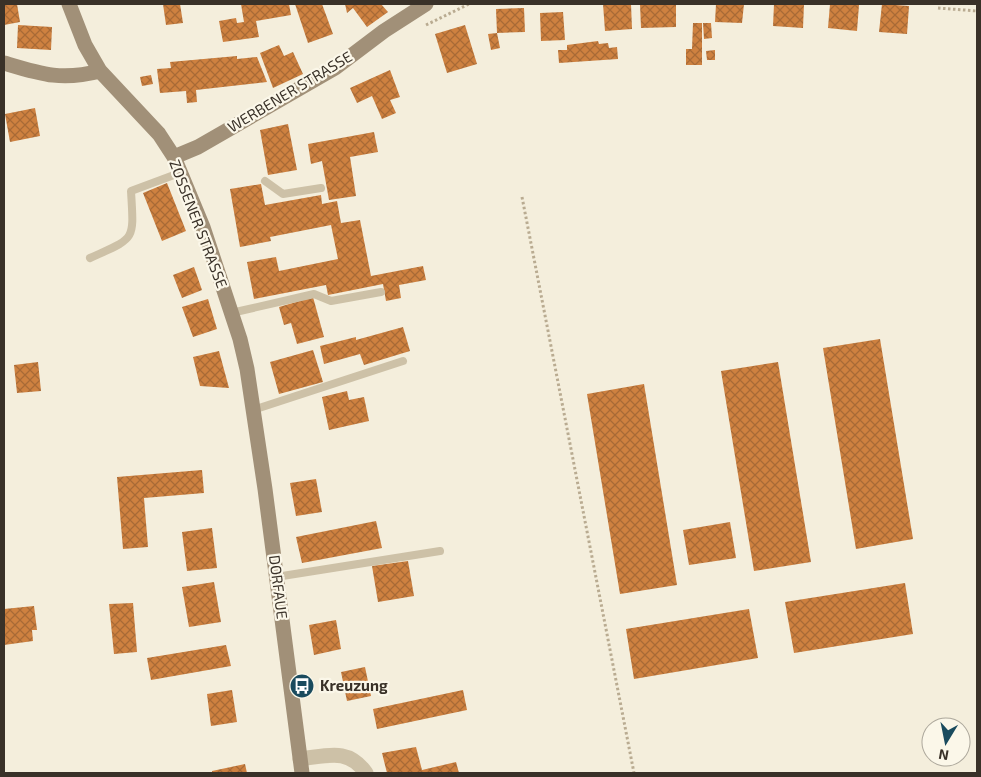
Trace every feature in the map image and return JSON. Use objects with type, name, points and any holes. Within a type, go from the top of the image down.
[{"type":"main road","name":"ZOSSENER STRASSE","points":[[69,4],[85,45],[100,71],[159,134],[182,172],[231,312],[247,369],[254,413]]},
{"type":"main road","name":"WERBENER STRASSE","points":[[174,158],[198,147],[336,68],[384,31],[426,4]]},
{"type":"main road","points":[[4,63],[50,76],[78,76],[100,71]]},
{"type":"main road","name":"DORFAUE","points":[[254,413],[301,766]]},
{"type":"street","name":"DORFAUE","points":[[301,766],[343,755],[356,760],[366,773]]},
{"type":"lane","points":[[90,258],[120,244],[130,237],[133,227],[131,191],[182,172]]},
{"type":"lane","points":[[265,181],[283,194],[321,188]]},
{"type":"lane","points":[[231,312],[314,294],[331,301],[381,292]]},
{"type":"lane","points":[[254,413],[403,361]]},
{"type":"lane","points":[[276,577],[440,551]]},
{"type":"path","points":[[938,8],[977,11]]},
{"type":"path","points":[[522,197],[634,773]]},
{"type":"building","points":[[4,4],[17,4],[20,22],[4,25]]},
{"type":"building","points":[[163,4],[180,4],[183,23],[166,25]]},
{"type":"building","points":[[241,4],[289,4],[291,15],[256,21],[259,37],[223,42],[219,21],[236,18],[237,23],[244,22]]},
{"type":"building","points":[[295,4],[322,4],[333,34],[308,43]]},
{"type":"building","points":[[345,4],[381,4],[388,12],[367,27],[353,8],[347,13]]},
{"type":"building","points":[[603,4],[631,4],[632,29],[605,31]]},
{"type":"building","points":[[640,4],[676,4],[676,27],[641,28]]},
{"type":"building","points":[[716,4],[744,4],[742,23],[715,22]]},
{"type":"building","points":[[774,4],[804,4],[803,28],[773,26]]},
{"type":"building","points":[[830,4],[859,5],[857,31],[828,28]]},
{"type":"building","points":[[882,4],[909,6],[907,34],[879,32]]},
{"type":"building","points":[[524,8],[525,32],[497,33],[496,9]]},
{"type":"building","points":[[563,12],[565,40],[541,41],[540,13]]},
{"type":"building","points":[[693,23],[702,23],[702,65],[686,65],[686,49],[692,49]]},
{"type":"building","points":[[703,23],[711,23],[712,38],[704,39]]},
{"type":"building","points":[[18,25],[52,27],[51,50],[17,48]]},
{"type":"building","points":[[465,25],[477,64],[447,73],[435,34]]},
{"type":"building","points":[[497,33],[500,48],[491,50],[488,34]]},
{"type":"building","points":[[598,41],[599,44],[608,43],[609,48],[617,47],[618,59],[559,63],[558,50],[567,50],[567,45]]},
{"type":"building","points":[[279,45],[284,56],[293,52],[303,74],[273,88],[260,53]]},
{"type":"building","points":[[715,50],[715,60],[707,60],[706,51]]},
{"type":"building","points":[[237,56],[237,59],[257,57],[267,82],[196,90],[197,102],[187,103],[186,91],[160,93],[157,69],[171,68],[170,62]]},
{"type":"building","points":[[390,70],[400,97],[390,100],[396,113],[382,119],[372,96],[357,103],[350,88]]},
{"type":"building","points":[[151,75],[153,84],[142,86],[140,77]]},
{"type":"building","points":[[35,108],[40,136],[10,142],[5,114]]},
{"type":"building","points":[[288,124],[297,170],[268,175],[260,130]]},
{"type":"building","points":[[374,132],[378,152],[350,157],[356,196],[329,200],[322,161],[311,164],[308,144]]},
{"type":"building","points":[[167,183],[186,231],[162,241],[143,193]]},
{"type":"building","points":[[261,184],[265,205],[321,195],[322,204],[337,201],[341,223],[360,220],[371,276],[423,266],[426,280],[399,285],[401,298],[386,301],[383,284],[328,295],[326,285],[254,299],[247,262],[276,257],[279,271],[338,259],[331,225],[270,237],[271,241],[240,247],[230,189]]},
{"type":"building","points":[[194,267],[202,290],[182,298],[173,275]]},
{"type":"building","points":[[313,297],[324,337],[297,344],[291,323],[284,325],[279,307]]},
{"type":"building","points":[[208,299],[217,329],[193,337],[182,307]]},
{"type":"building","points":[[403,327],[410,351],[364,365],[360,354],[324,364],[320,346],[356,337],[356,340]]},
{"type":"building","points":[[880,339],[913,539],[856,549],[823,348]]},
{"type":"building","points":[[313,350],[323,382],[279,394],[270,362]]},
{"type":"building","points":[[219,351],[229,388],[200,386],[193,357]]},
{"type":"building","points":[[38,362],[41,391],[17,393],[14,365]]},
{"type":"building","points":[[778,362],[811,562],[754,571],[721,371]]},
{"type":"building","points":[[644,384],[677,585],[620,594],[587,394]]},
{"type":"building","points":[[347,391],[349,400],[364,397],[369,421],[329,430],[322,397]]},
{"type":"building","points":[[202,470],[204,493],[144,498],[148,547],[123,549],[117,477]]},
{"type":"building","points":[[316,479],[322,512],[296,516],[290,483]]},
{"type":"building","points":[[376,521],[382,548],[302,563],[296,537]]},
{"type":"building","points":[[730,522],[736,558],[689,565],[683,530]]},
{"type":"building","points":[[212,528],[217,568],[187,571],[182,532]]},
{"type":"building","points":[[408,561],[414,596],[378,602],[372,566]]},
{"type":"building","points":[[214,582],[221,622],[189,627],[182,587]]},
{"type":"building","points":[[905,583],[913,634],[794,653],[785,602]]},
{"type":"building","points":[[133,603],[137,652],[114,654],[109,604]]},
{"type":"building","points":[[34,606],[37,630],[32,630],[33,641],[4,645],[4,609]]},
{"type":"building","points":[[749,609],[758,658],[634,679],[626,629]]},
{"type":"building","points":[[336,620],[341,649],[314,655],[309,625]]},
{"type":"building","points":[[226,645],[231,666],[151,680],[147,658]]},
{"type":"building","points":[[365,667],[371,696],[347,701],[341,672]]},
{"type":"building","points":[[232,690],[237,722],[211,726],[207,694]]},
{"type":"building","points":[[463,690],[467,710],[377,729],[373,709]]},
{"type":"building","points":[[416,747],[422,770],[456,762],[459,773],[387,773],[382,753]]},
{"type":"building","points":[[245,764],[247,773],[212,773],[212,771]]},
{"type":"place","name":"Kreuzung","points":[[302,686]]}]
